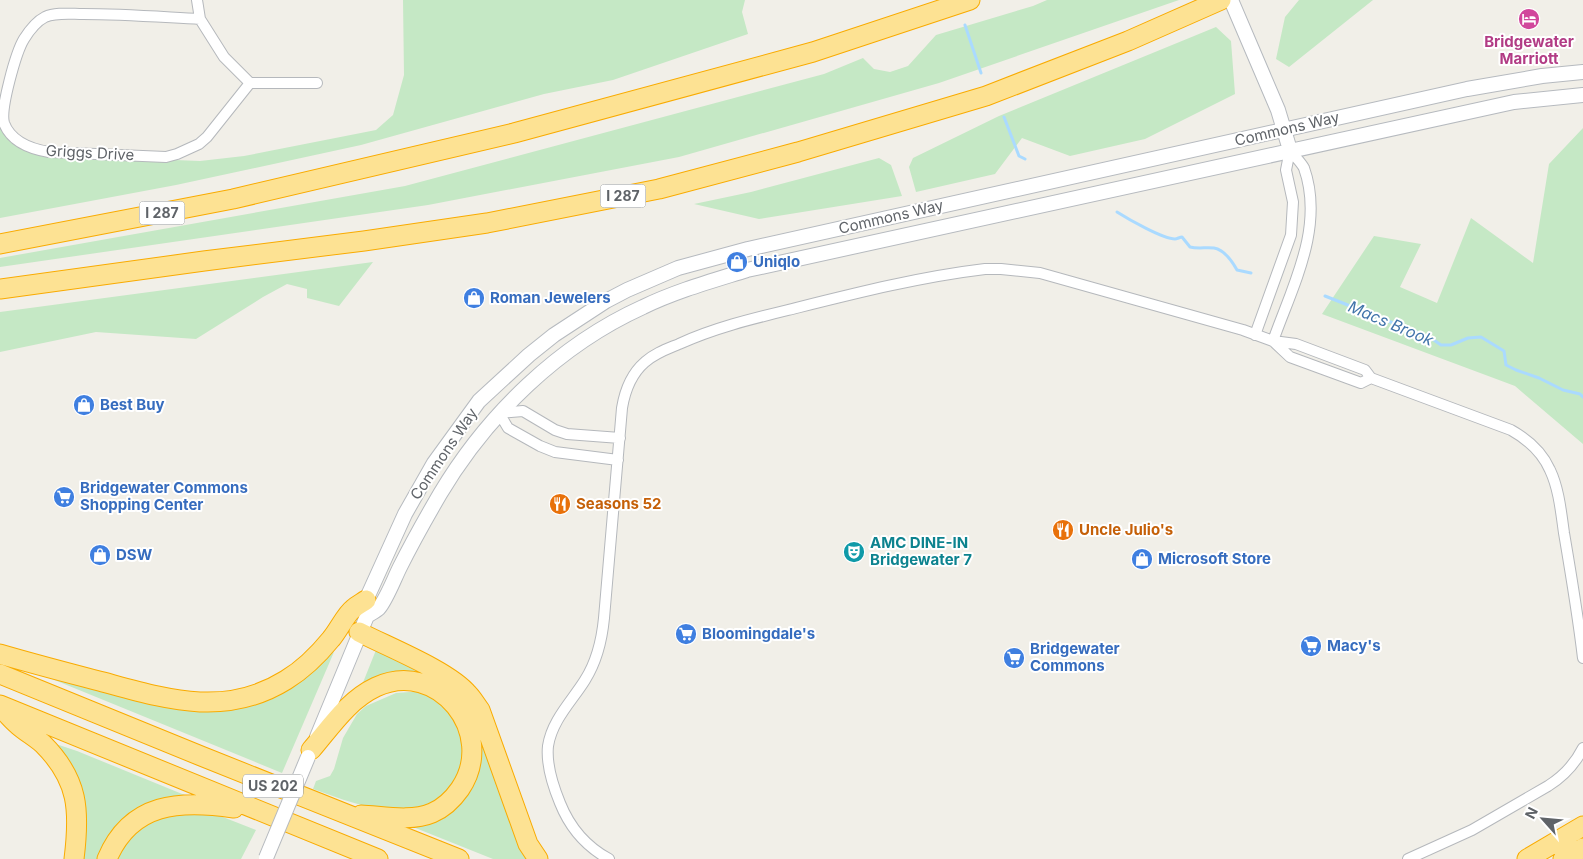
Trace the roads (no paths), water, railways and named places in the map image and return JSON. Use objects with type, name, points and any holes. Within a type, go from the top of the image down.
[{"type":"highway","name":"I 287","points":[[0,244],[232,199],[514,133],[813,52],[970,0]]},
{"type":"highway","name":"I 287","points":[[0,289],[430,232],[487,223],[659,189],[798,152],[986,96],[1128,41],[1221,0]]},
{"type":"highway","points":[[0,654],[172,700],[205,703],[233,700],[263,692],[301,670],[318,656],[352,609],[435,670],[456,683],[468,694],[480,710],[528,844],[538,859]]},
{"type":"highway","name":"US 202","points":[[0,674],[458,859]]},
{"type":"highway","points":[[310,754],[341,714],[354,702],[376,687],[400,681],[420,683],[436,689],[451,700],[464,716],[472,745],[470,769],[455,797],[442,808],[431,814],[410,818],[346,815]]},
{"type":"highway","points":[[0,706],[18,726],[43,744],[68,778],[76,798],[78,817],[74,859]]},
{"type":"highway","name":"US 202","points":[[0,706],[378,859]]},
{"type":"highway","points":[[107,859],[116,841],[126,829],[149,812],[161,808],[174,805],[201,804],[262,813]]},
{"type":"highway","points":[[1526,859],[1583,826]]},
{"type":"highway","points":[[1550,859],[1583,840]]},
{"type":"highway","points":[[1563,859],[1583,848]]},
{"type":"street","points":[[198,0],[200,19],[224,57],[250,83],[317,83]]},
{"type":"street","points":[[1231,0],[1285,129],[1290,150],[1286,170],[1293,202],[1291,235],[1255,335]]},
{"type":"street","name":"Griggs Drive","points":[[200,19],[95,14],[58,14],[45,18],[36,24],[24,40],[15,61],[3,104],[3,121],[6,128],[18,142],[37,150],[166,157],[188,149],[207,137],[250,83]]},
{"type":"street","name":"Commons Way","points":[[266,859],[310,754],[394,536],[419,488],[447,444],[480,401],[529,355],[586,313],[627,290],[678,268],[748,249],[1467,89],[1542,76],[1583,72]]},
{"type":"street","name":"Commons Way","points":[[364,616],[379,609],[441,493],[466,454],[500,413],[541,373],[564,354],[642,307],[693,287],[747,270],[1514,102],[1583,95]]},
{"type":"street","points":[[1273,341],[1302,260],[1311,221],[1311,201],[1303,166],[1290,150]]},
{"type":"street","points":[[609,859],[588,845],[572,828],[559,801],[550,772],[548,747],[552,732],[559,718],[585,679],[595,661],[599,648],[604,618],[622,408],[626,388],[637,370],[658,353],[706,333],[757,317],[886,287],[969,271],[1001,269],[1040,273],[1273,341],[1296,344],[1365,370],[1371,378],[1511,430],[1532,444],[1546,461],[1557,488],[1583,658]]},
{"type":"street","points":[[618,460],[555,452],[508,428],[500,413],[523,411],[555,430],[567,434],[620,438]]},
{"type":"street","points":[[1408,859],[1472,830],[1558,780],[1570,768],[1583,748]]},
{"type":"waterway","name":"Macs Brook","points":[[965,25],[981,73]]},
{"type":"waterway","name":"Macs Brook","points":[[1004,117],[1019,156],[1025,159]]},
{"type":"waterway","name":"Macs Brook","points":[[1117,212],[1162,236],[1175,239],[1182,237],[1190,247],[1218,249],[1228,256],[1237,270],[1251,273]]},
{"type":"waterway","name":"Macs Brook","points":[[1325,296],[1431,338],[1441,345],[1451,345],[1468,338],[1481,337],[1504,351],[1506,365],[1563,390],[1580,394],[1583,397]]},
{"type":"place","name":"Bridgewater Marriott","points":[[1529,19]]},
{"type":"place","name":"Uniqlo","points":[[737,262]]},
{"type":"place","name":"Roman Jewelers","points":[[474,298]]},
{"type":"place","name":"Best Buy","points":[[84,405]]},
{"type":"place","name":"Bridgewater Commons Shopping Center","points":[[64,497]]},
{"type":"place","name":"Seasons 52","points":[[560,504]]},
{"type":"place","name":"Uncle Julio's","points":[[1063,530]]},
{"type":"place","name":"AMC DINE-IN Bridgewater 7","points":[[854,552]]},
{"type":"place","name":"DSW","points":[[100,555]]},
{"type":"place","name":"Microsoft Store","points":[[1142,559]]},
{"type":"place","name":"Bloomingdale's","points":[[686,634]]},
{"type":"place","name":"Macy's","points":[[1311,646]]},
{"type":"place","name":"Bridgewater Commons","points":[[1014,658]]}]
